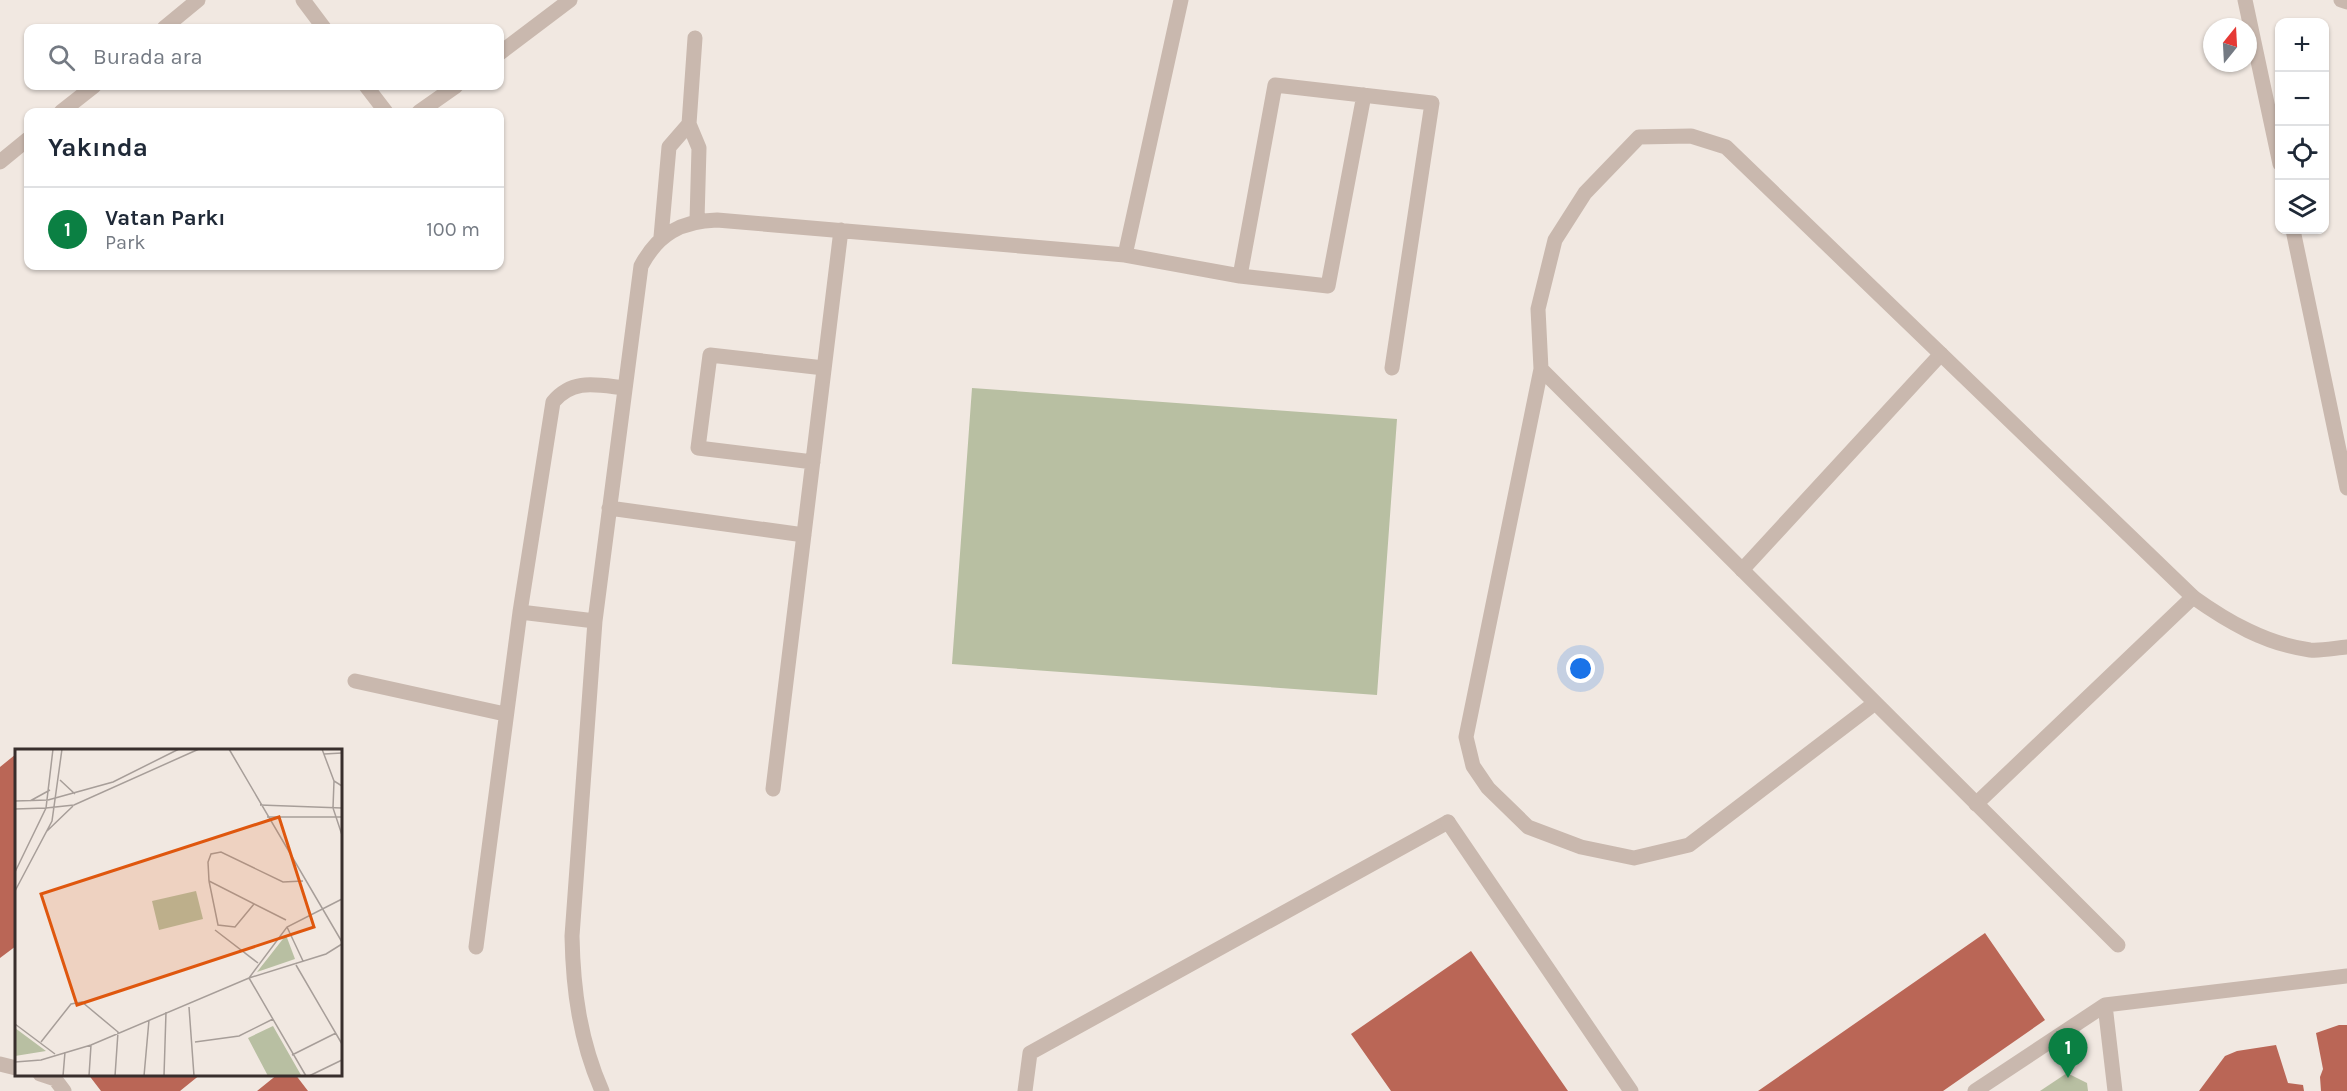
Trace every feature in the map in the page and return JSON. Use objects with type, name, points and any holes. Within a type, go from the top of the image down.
[{"type":"street","points":[[169,24],[198,0]]},
{"type":"street","points":[[303,0],[321,24]]},
{"type":"street","points":[[504,50],[570,0]]},
{"type":"street","points":[[1125,255],[1181,0]]},
{"type":"street","points":[[2246,0],[2275,140]]},
{"type":"street","points":[[2341,0],[2347,2]]},
{"type":"street","points":[[695,38],[689,124],[699,148],[697,220]]},
{"type":"street","points":[[1240,276],[1275,85],[1432,103],[1392,368]]},
{"type":"street","points":[[66,108],[89,90]]},
{"type":"street","points":[[369,90],[383,108]]},
{"type":"street","points":[[425,108],[450,90]]},
{"type":"street","points":[[602,1091],[586,1048],[573,977],[572,936],[595,621],[641,266],[649,251],[661,237],[678,226],[697,220],[717,219],[1125,255],[1240,276],[1328,286],[1364,95]]},
{"type":"street","points":[[661,237],[669,147],[689,124]]},
{"type":"street","points":[[1875,703],[1689,845],[1634,858],[1581,847],[1528,827],[1488,788],[1473,766],[1466,737],[1541,369],[1539,309],[1555,240],[1585,193],[1638,137],[1691,136],[1726,147],[2193,597],[2250,632],[2281,643],[2312,650],[2347,647]]},
{"type":"street","points":[[0,162],[24,142]]},
{"type":"street","points":[[772,789],[841,230]]},
{"type":"street","points":[[2294,234],[2347,488]]},
{"type":"street","points":[[1743,570],[1941,354]]},
{"type":"street","points":[[813,462],[698,448],[710,355],[824,368]]},
{"type":"street","points":[[1541,369],[2118,945]]},
{"type":"street","points":[[476,947],[505,714],[553,402],[572,386],[586,383],[625,388]]},
{"type":"street","points":[[609,508],[804,535]]},
{"type":"street","points":[[1976,804],[2193,597]]},
{"type":"street","points":[[520,612],[595,621]]},
{"type":"street","points":[[355,681],[505,714]]},
{"type":"street","points":[[1025,1091],[1030,1053],[1448,822],[1631,1091]]},
{"type":"street","points":[[1975,1091],[2105,1005],[2347,976]]},
{"type":"street","points":[[2105,1005],[2115,1091]]},
{"type":"street","points":[[0,1064],[15,1068]]},
{"type":"street","points":[[46,1076],[55,1079],[64,1091]]},
{"type":"green space","points":[[972,388],[1397,419],[1377,695],[952,664]]},
{"type":"green space","points":[[2067,1073],[2087,1083],[2088,1091],[2040,1091]]},
{"type":"building","points":[[15,755],[15,947],[0,958],[0,767]]},
{"type":"building","points":[[1985,933],[2045,1020],[1943,1091],[1758,1091]]},
{"type":"building","points":[[1471,951],[1568,1091],[1391,1091],[1351,1034]]},
{"type":"building","points":[[2339,1025],[2347,1025],[2347,1091],[2321,1091],[2320,1077],[2323,1069],[2316,1033]]},
{"type":"building","points":[[2276,1045],[2288,1083],[2303,1085],[2304,1091],[2199,1091],[2225,1056],[2237,1051]]},
{"type":"building","points":[[90,1076],[199,1076],[180,1091],[101,1091]]},
{"type":"building","points":[[276,1076],[297,1076],[308,1091],[257,1091]]},
{"type":"place","name":"Vatan Parkı","points":[[2068,1078]]}]
